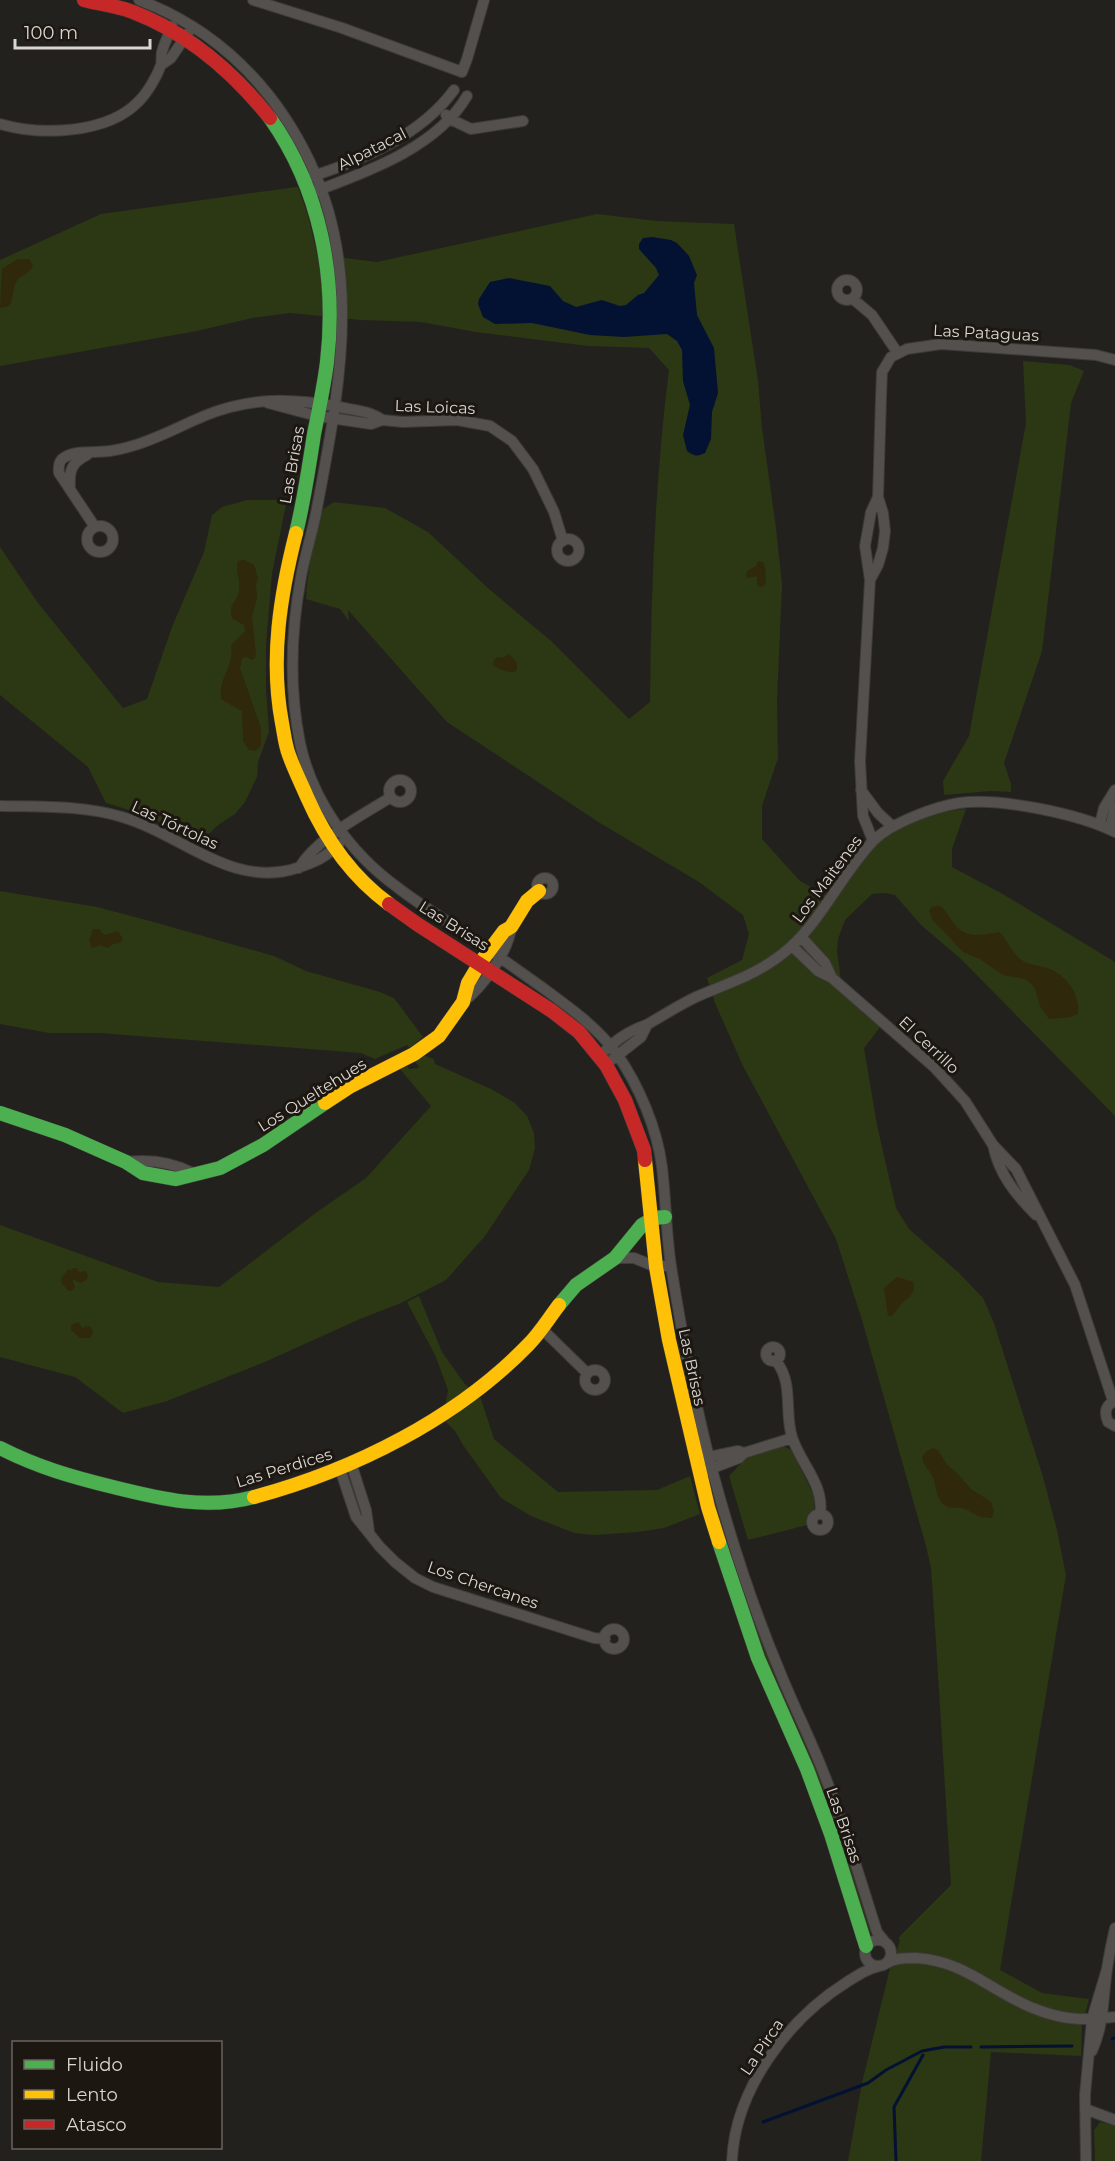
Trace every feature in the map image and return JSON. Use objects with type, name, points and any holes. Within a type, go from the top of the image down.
[{"type":"street","name":"Las Brisas","points":[[84,0],[132,11],[170,30],[205,53],[250,93],[271,119],[310,177]]},
{"type":"street","name":"Las Brisas","points":[[140,0],[174,14],[192,25],[227,51],[265,91],[302,144],[310,177],[335,233],[343,288],[340,371],[316,517],[295,611],[292,664],[294,707],[302,751],[315,788],[359,855],[396,886],[494,953],[585,1020],[605,1056],[644,1150],[656,1267],[669,1340],[742,1615],[758,1658],[811,1779],[831,1834],[865,1950]]},
{"type":"street","points":[[253,0],[342,28],[462,72],[471,49],[484,0]]},
{"type":"street","points":[[161,65],[162,51],[174,14]]},
{"type":"street","points":[[0,124],[45,132],[69,130],[99,123],[121,114],[139,101],[161,65],[171,58],[192,25]]},
{"type":"street","name":"Alpatacal","points":[[310,177],[374,152],[400,138],[439,108],[454,90]]},
{"type":"street","name":"Alpatacal","points":[[316,191],[380,165],[405,152],[450,119],[467,96]]},
{"type":"street","points":[[439,108],[450,119],[471,129],[523,122]]},
{"type":"street","name":"Las Brisas","points":[[316,191],[329,279],[327,362],[300,516],[284,579],[280,610],[276,664],[277,694],[288,753],[301,786],[332,843],[352,869],[377,895],[417,924],[552,1011],[605,1056]]},
{"type":"street","points":[[853,299],[872,315],[897,352],[887,362],[882,372],[878,497],[885,531],[878,565],[870,580]]},
{"type":"street","name":"Las Pataguas","points":[[897,352],[941,344],[1096,355],[1115,360]]},
{"type":"street","name":"Las Loicas","points":[[95,527],[70,488],[71,469],[78,459],[91,453],[136,445],[207,415],[262,401],[284,399],[319,410],[333,419],[371,424],[382,420]]},
{"type":"street","name":"Las Loicas","points":[[319,410],[335,407],[373,414],[382,420],[403,423],[465,420],[490,426],[506,435],[519,448],[533,469],[554,512],[563,541]]},
{"type":"street","points":[[873,841],[862,816],[860,761],[870,580],[866,538],[871,512],[878,497]]},
{"type":"street","points":[[280,610],[295,611]]},
{"type":"street","points":[[861,790],[878,813],[892,826]]},
{"type":"street","points":[[1108,828],[1104,808],[1115,790]]},
{"type":"street","name":"Las Tórtolas","points":[[0,806],[72,808],[106,813],[151,827],[231,867],[266,874],[284,873],[299,868],[305,857],[332,843],[391,797]]},
{"type":"street","name":"Los Maitenes","points":[[605,1056],[635,1029],[647,1025],[696,997],[756,971],[802,938],[848,872],[873,841],[892,826],[930,811],[960,803],[1001,803],[1044,810],[1108,828]]},
{"type":"street","points":[[1108,828],[1115,806]]},
{"type":"street","name":"Los Queltehues","points":[[0,1113],[65,1135],[126,1162],[143,1173],[159,1177],[176,1179],[220,1168],[247,1154],[343,1091],[422,1050],[444,1031],[463,1002],[468,983],[485,966],[504,931],[511,927],[527,901],[539,891]]},
{"type":"street","name":"El Cerrillo","points":[[802,938],[825,963],[832,978]]},
{"type":"street","name":"El Cerrillo","points":[[792,946],[818,971],[832,978],[934,1067],[965,1101],[993,1145],[996,1161],[1006,1180],[1040,1219],[1075,1285],[1114,1401],[1106,1409],[1106,1417],[1108,1422],[1115,1426]]},
{"type":"street","name":"Los Maitenes","points":[[605,1056],[618,1055],[641,1037],[647,1025]]},
{"type":"street","name":"Las Brisas","points":[[618,1055],[636,1089],[657,1140],[662,1165],[671,1265],[704,1465],[779,1669],[826,1778],[877,1932],[887,1944]]},
{"type":"street","points":[[650,1219],[665,1217]]},
{"type":"street","name":"Las Perdices","points":[[0,1448],[35,1466],[152,1497],[206,1504],[241,1500],[265,1494],[346,1466],[418,1428],[512,1362],[542,1329],[570,1292],[595,1270],[615,1258],[650,1219]]},
{"type":"street","points":[[615,1258],[634,1258],[656,1267],[671,1265]]},
{"type":"street","points":[[542,1329],[587,1373]]},
{"type":"street","points":[[776,1362],[786,1379],[792,1437],[820,1497],[820,1514]]},
{"type":"street","points":[[704,1465],[739,1458],[744,1453],[792,1437]]},
{"type":"street","name":"Los Chercanes","points":[[346,1466],[356,1517],[380,1547],[415,1578],[433,1587],[594,1638],[604,1639]]},
{"type":"street","points":[[1086,2161],[1085,2109],[1089,2057],[1098,2038],[1097,2019],[1115,1928]]},
{"type":"street","points":[[856,1977],[865,1950],[873,1941],[887,1944],[890,1958],[882,1965],[868,1962],[865,1950]]},
{"type":"street","name":"La Pirca","points":[[887,1944],[895,1953],[911,1958]]},
{"type":"street","name":"La Pirca","points":[[732,2161],[746,2102],[770,2056],[784,2036],[805,2013],[826,1996],[867,1970],[893,1960],[911,1958],[939,1960],[957,1966],[1016,2000],[1047,2014],[1074,2020],[1115,2017]]},
{"type":"street","points":[[1085,2109],[1115,2120]]},
{"type":"green space","points":[[298,187],[308,215],[318,258],[377,262],[597,214],[657,221],[734,224],[758,381],[782,585],[777,700],[778,758],[762,806],[762,839],[800,881],[833,899],[867,855],[888,834],[933,813],[966,809],[952,849],[952,867],[1001,893],[1115,962],[1115,1116],[961,959],[921,925],[895,895],[872,894],[845,920],[838,939],[837,952],[842,987],[881,1026],[864,1048],[877,1125],[896,1208],[909,1229],[958,1272],[983,1298],[994,1323],[1043,1477],[1066,1575],[1000,1970],[1042,1993],[1089,1999],[1082,2026],[1081,2056],[991,2052],[981,2161],[848,2161],[862,2083],[890,1968],[900,1940],[898,1938],[951,1885],[931,1568],[862,1320],[836,1239],[743,1066],[715,1003],[707,978],[742,960],[749,934],[743,915],[699,882],[600,823],[447,722],[348,610],[349,621],[340,609],[306,599],[312,547],[323,509],[334,502],[385,508],[428,532],[489,589],[551,641],[629,719],[650,702],[655,536],[660,453],[669,370],[649,348],[588,346],[476,332],[421,322],[361,320],[290,313],[252,318],[197,331],[0,366],[0,260],[101,214]]},
{"type":"green space","points":[[1023,361],[1070,365],[1084,371],[1071,403],[1042,651],[1004,763],[1011,784],[1011,792],[990,791],[944,795],[943,781],[969,736],[1026,423]]},
{"type":"green space","points":[[247,500],[287,500],[272,573],[266,645],[269,732],[258,762],[257,777],[245,802],[235,814],[218,825],[201,842],[155,820],[106,803],[88,767],[0,695],[0,547],[38,603],[123,708],[147,699],[172,627],[204,552],[212,515],[222,507]]},
{"type":"green space","points":[[0,891],[97,907],[150,921],[274,956],[306,971],[380,992],[394,998],[423,1037],[410,1048],[407,1045],[375,1059],[361,1053],[99,1033],[49,1033],[0,1024]]},
{"type":"green space","points":[[425,1056],[434,1059],[435,1064],[491,1089],[515,1103],[527,1116],[534,1133],[535,1148],[529,1170],[485,1236],[446,1280],[401,1303],[267,1361],[167,1401],[123,1413],[75,1377],[0,1357],[0,1225],[158,1282],[219,1287],[317,1212],[366,1178],[431,1106],[400,1069],[407,1066],[409,1069],[418,1068],[419,1066],[414,1061]]},
{"type":"green space","points":[[419,1296],[442,1352],[464,1383],[481,1399],[494,1439],[558,1492],[657,1490],[690,1476],[700,1514],[664,1528],[594,1535],[574,1533],[531,1516],[501,1498],[455,1431],[443,1419],[448,1390],[436,1357],[407,1302]]},
{"type":"green space","points":[[783,1446],[791,1450],[814,1495],[814,1511],[808,1518],[807,1525],[748,1540],[729,1476],[747,1457]]},
{"type":"green space","points":[[705,1476],[709,1476],[800,1729],[831,1804],[866,1912],[870,1935],[750,1625]]},
{"type":"green space","points":[[1100,2122],[1115,2126],[1115,2161],[1095,2161],[1094,2130]]},
{"type":"sand","points":[[18,259],[29,259],[33,266],[16,282],[9,306],[0,308],[2,269]]},
{"type":"sand","points":[[244,560],[254,565],[258,578],[257,598],[252,617],[256,654],[252,660],[242,658],[240,668],[261,728],[261,746],[255,751],[249,750],[243,741],[242,711],[221,699],[222,684],[231,659],[231,645],[245,631],[244,625],[232,618],[231,613],[239,591],[238,561]]},
{"type":"sand","points":[[758,561],[763,562],[766,574],[764,586],[760,587],[757,584],[757,576],[748,578],[746,576],[747,571],[756,566]]},
{"type":"sand","points":[[509,654],[517,663],[515,672],[502,670],[493,665],[494,660],[498,657],[503,658]]},
{"type":"sand","points":[[940,906],[962,931],[973,935],[999,932],[1023,961],[1056,972],[1072,987],[1077,1000],[1078,1014],[1049,1019],[1041,1008],[1034,987],[1029,982],[1003,975],[980,959],[963,952],[932,919],[929,910]]},
{"type":"sand","points":[[93,929],[99,929],[104,935],[118,931],[123,939],[120,943],[108,948],[101,945],[92,948],[89,941]]},
{"type":"sand","points":[[77,1268],[79,1272],[86,1271],[88,1276],[81,1283],[72,1279],[75,1287],[69,1291],[62,1284],[61,1279],[68,1269],[71,1271]]},
{"type":"sand","points":[[897,1277],[913,1282],[914,1290],[892,1316],[888,1316],[884,1288]]},
{"type":"sand","points":[[78,1322],[82,1328],[91,1327],[93,1332],[90,1338],[80,1338],[71,1330],[71,1325]]},
{"type":"sand","points":[[933,1448],[938,1450],[947,1465],[971,1489],[991,1502],[994,1511],[992,1518],[979,1517],[965,1509],[943,1504],[933,1477],[922,1458],[927,1451]]},
{"type":"water","points":[[652,237],[677,243],[689,256],[697,275],[694,283],[697,315],[714,348],[718,393],[712,412],[711,439],[705,453],[700,455],[687,451],[683,435],[690,405],[683,381],[682,350],[677,341],[667,334],[624,337],[590,335],[532,323],[495,324],[483,317],[478,304],[490,282],[509,278],[550,286],[563,301],[576,307],[602,300],[620,306],[626,305],[644,293],[659,275],[656,268],[639,249],[643,238]]},
{"type":"waterway","points":[[981,2047],[1072,2046]]},
{"type":"waterway","points":[[763,2122],[868,2083],[886,2070],[922,2051],[944,2047],[971,2047]]},
{"type":"waterway","points":[[896,2161],[894,2107],[923,2055]]},
{"type":"traffic: fast","points":[[270,118],[287,145],[313,204],[327,266],[329,330],[326,371],[296,533]]},
{"type":"traffic: fast","points":[[0,1113],[65,1135],[126,1162],[143,1173],[176,1179],[220,1168],[263,1145],[325,1103]]},
{"type":"traffic: fast","points":[[559,1305],[576,1285],[615,1258],[642,1225],[654,1218],[665,1217]]},
{"type":"traffic: fast","points":[[0,1448],[28,1461],[69,1475],[166,1499],[218,1503],[254,1497]]},
{"type":"traffic: fast","points":[[719,1542],[758,1658],[807,1769],[831,1834],[866,1946]]},
{"type":"traffic: slow","points":[[296,533],[285,580],[278,628],[278,699],[286,747],[314,812],[331,842],[363,882],[389,904]]},
{"type":"traffic: slow","points":[[325,1103],[351,1086],[414,1054],[439,1036],[463,1002],[468,983],[480,963],[504,931],[511,927],[527,901],[539,891]]},
{"type":"traffic: slow","points":[[645,1160],[656,1267],[669,1340],[708,1507],[719,1542]]},
{"type":"traffic: slow","points":[[254,1497],[292,1486],[366,1457],[436,1418],[500,1372],[532,1340],[559,1305]]},
{"type":"traffic: jam","points":[[84,0],[127,10],[173,31],[225,70],[270,118]]},
{"type":"traffic: jam","points":[[389,904],[552,1011],[579,1032],[606,1065],[625,1100],[644,1150],[645,1160]]}]
